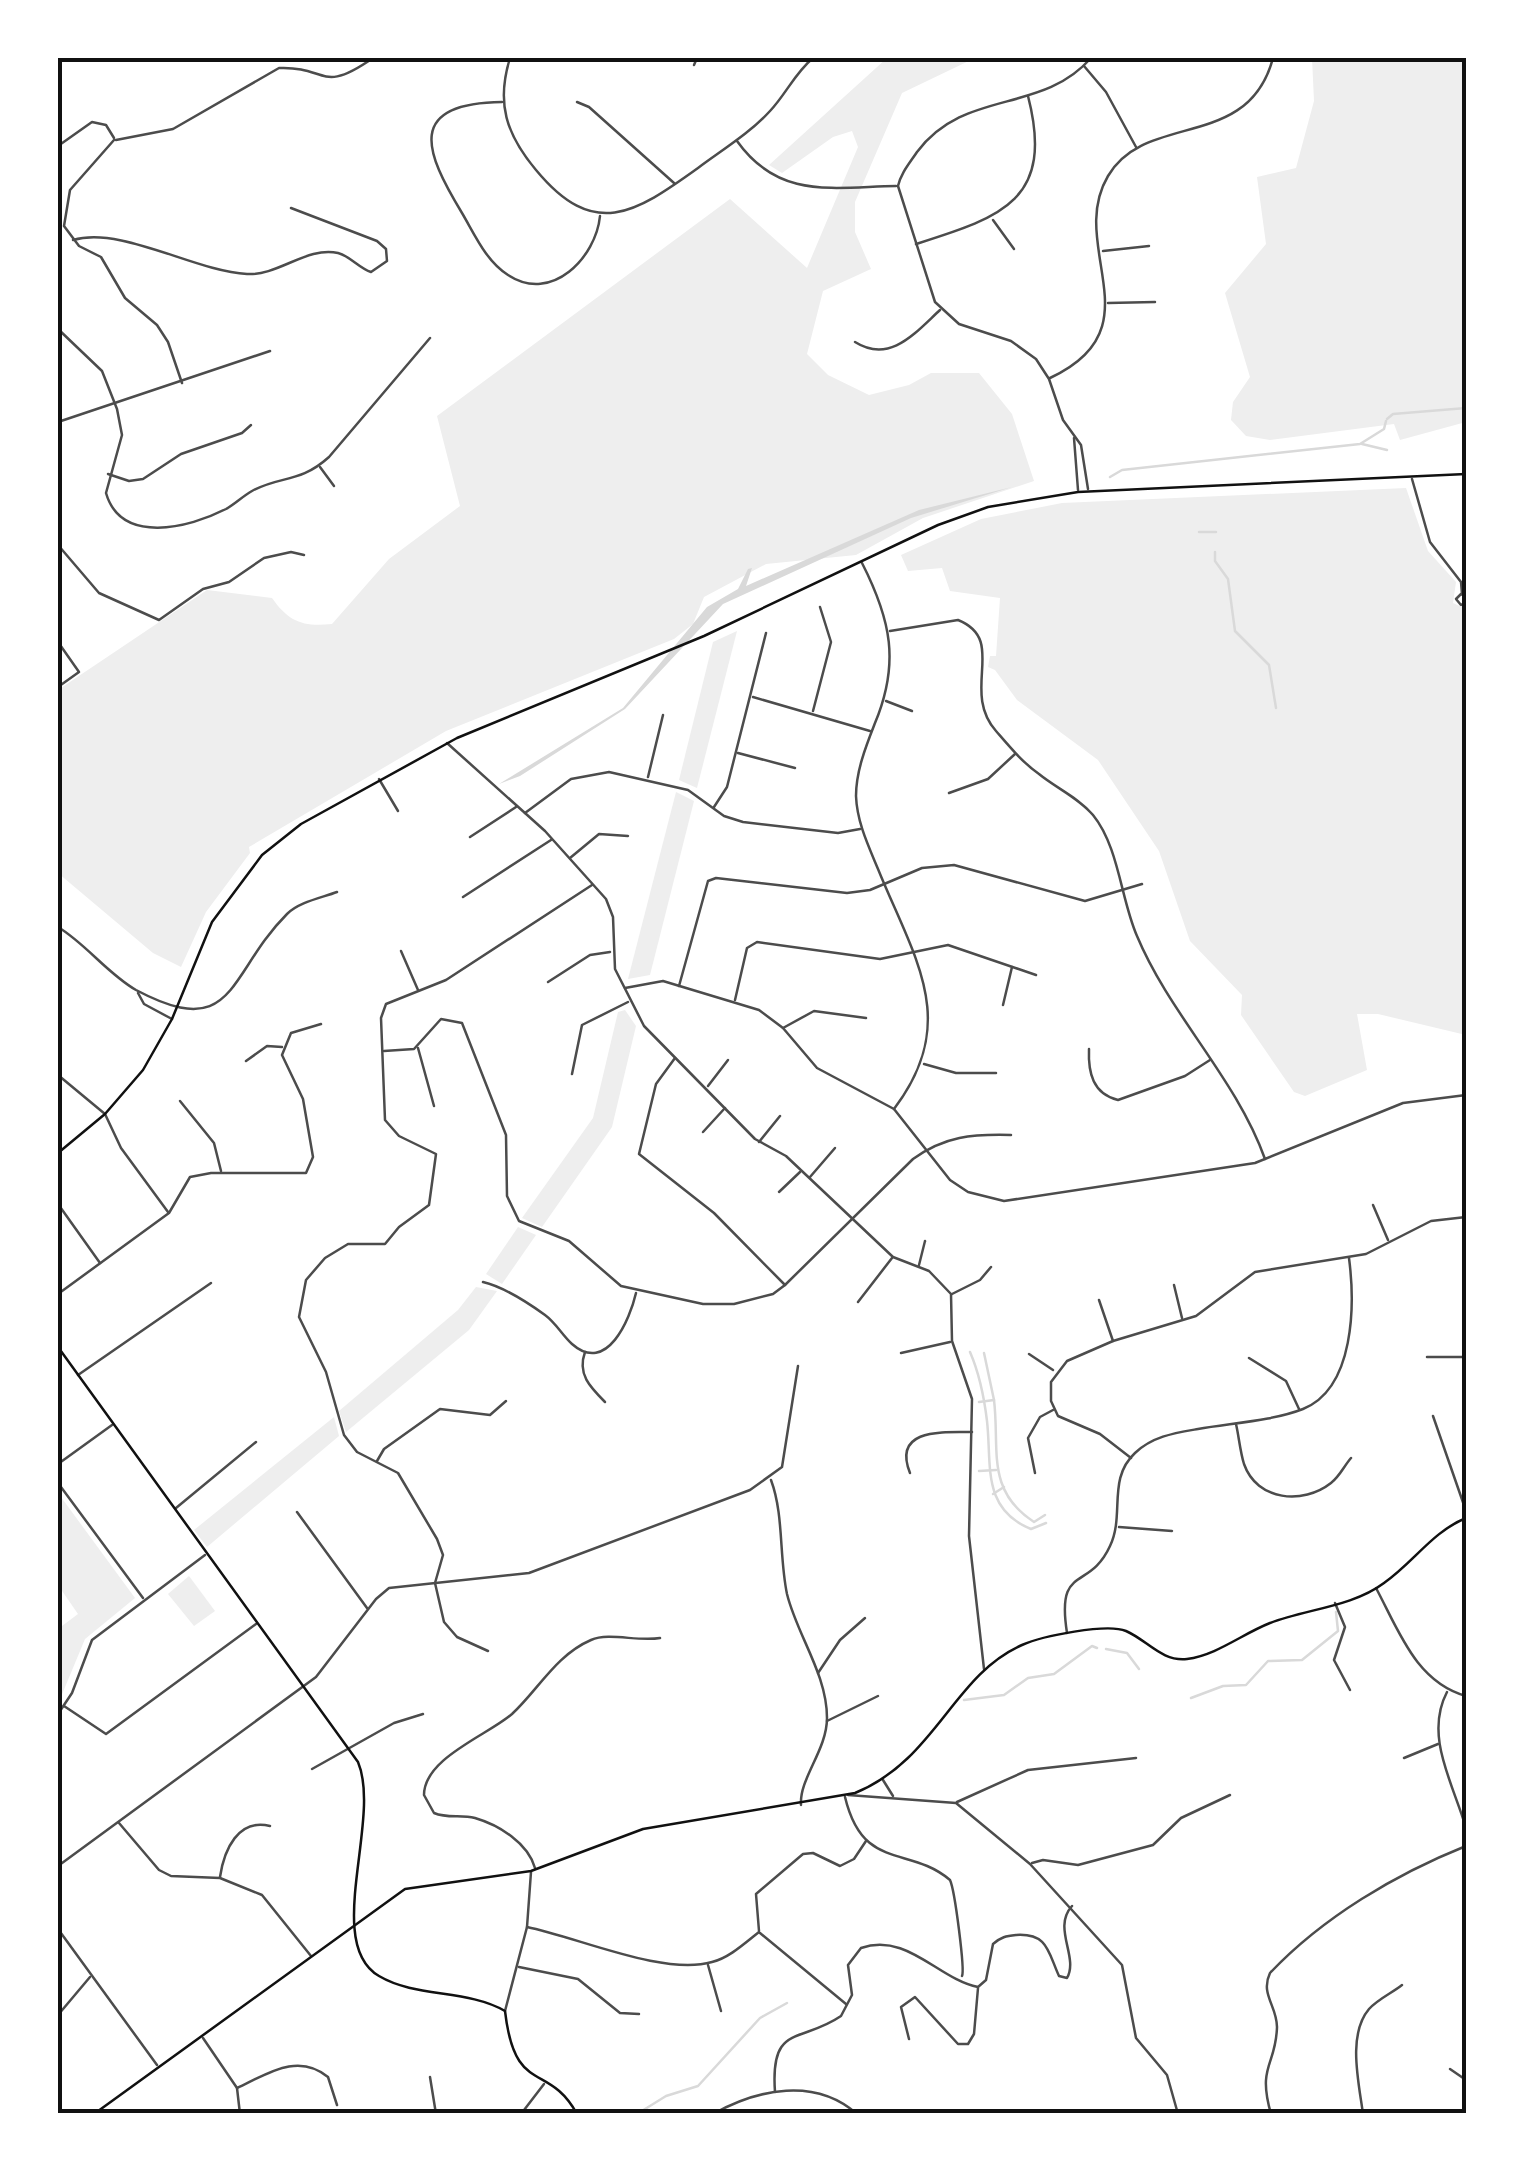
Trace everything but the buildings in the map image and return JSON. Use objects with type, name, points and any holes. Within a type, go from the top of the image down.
[{"type":"main road","points":[[58,1153],[105,1114],[142,1070],[172,1019],[212,922],[249,868],[301,824],[447,742],[683,645],[975,511],[1078,492],[1466,474]]},
{"type":"main road","points":[[58,1347],[350,1749],[366,1788],[353,1925],[360,1957],[375,1974],[505,2011],[514,2055],[544,2084],[565,2096],[577,2114]]},
{"type":"main road","points":[[94,2114],[405,1889],[533,1870],[642,1829],[846,1795],[883,1780],[922,1748],[984,1670],[1021,1645],[1068,1633],[1121,1629],[1167,1657],[1188,1659],[1270,1624],[1376,1588],[1443,1530],[1466,1518]]},
{"type":"street","points":[[276,58],[279,68]]},
{"type":"street","points":[[182,383],[157,325],[125,298],[101,258],[73,240],[64,226],[66,198],[114,140],[174,128],[279,68],[330,79],[351,73],[373,58]]},
{"type":"street","points":[[510,58],[503,102],[509,133],[562,199],[580,210],[600,214],[640,207],[736,140],[774,108],[813,58]]},
{"type":"street","points":[[694,64],[696,58]]},
{"type":"street","points":[[1088,492],[1086,457],[1049,379],[1020,345],[966,328],[941,310],[930,293],[898,186],[902,173],[944,123],[968,111],[1058,86],[1091,58]]},
{"type":"street","points":[[1049,379],[1088,353],[1100,333],[1106,304],[1097,211],[1101,189],[1113,168],[1137,149],[1231,116],[1260,89],[1272,58]]},
{"type":"street","points":[[1084,66],[1106,92],[1137,149]]},
{"type":"street","points":[[914,245],[992,219],[1011,204],[1034,160],[1036,131],[1028,96]]},
{"type":"street","points":[[503,102],[469,103],[450,110],[436,125],[430,144],[436,172],[489,258],[517,280],[557,280],[587,258],[600,214]]},
{"type":"street","points":[[578,102],[659,166],[674,184]]},
{"type":"street","points":[[58,146],[92,122],[106,125],[114,140]]},
{"type":"street","points":[[736,140],[756,164],[800,187],[898,186]]},
{"type":"street","points":[[73,240],[129,243],[172,258],[243,274],[262,273],[328,252],[342,255],[372,272],[386,261],[386,249],[376,241],[290,208]]},
{"type":"street","points":[[992,219],[1014,249]]},
{"type":"street","points":[[1102,251],[1150,246]]},
{"type":"street","points":[[1106,304],[1155,302]]},
{"type":"street","points":[[856,342],[868,350],[890,349],[941,310]]},
{"type":"street","points":[[58,329],[102,372],[122,435],[108,474],[106,493],[114,512],[131,526],[142,529],[218,512],[252,491],[300,478],[319,466],[430,338]]},
{"type":"street","points":[[58,422],[270,351]]},
{"type":"street","points":[[108,474],[129,481],[142,479],[181,454],[242,433],[250,425]]},
{"type":"street","points":[[1074,437],[1078,492]]},
{"type":"street","points":[[319,466],[334,486]]},
{"type":"street","points":[[1412,478],[1430,542],[1459,578],[1465,597]]},
{"type":"street","points":[[58,544],[99,593],[158,620],[206,587],[233,580],[264,558],[291,552],[304,555]]},
{"type":"street","points":[[861,562],[890,631],[890,678],[857,780],[861,829],[912,952],[930,1010],[923,1064],[894,1109]]},
{"type":"street","points":[[812,712],[830,642],[820,606]]},
{"type":"street","points":[[890,631],[950,620],[973,628],[984,654],[978,683],[981,706],[994,729],[1016,753],[1092,814],[1138,940],[1251,1123],[1265,1160]]},
{"type":"street","points":[[713,808],[727,787],[766,633]]},
{"type":"street","points":[[58,642],[79,672],[58,687]]},
{"type":"street","points":[[750,696],[872,732]]},
{"type":"street","points":[[884,700],[912,712]]},
{"type":"street","points":[[647,780],[663,715]]},
{"type":"street","points":[[447,742],[552,839],[610,906],[612,952],[623,988],[644,1026],[759,1142],[782,1152],[850,1221],[893,1257],[940,1278],[951,1294],[952,1341],[969,1384],[973,1432],[969,1536],[984,1670]]},
{"type":"street","points":[[736,752],[795,768]]},
{"type":"street","points":[[949,793],[988,779],[1016,753]]},
{"type":"street","points":[[525,813],[582,774],[609,772],[688,790],[713,808],[744,822],[838,833],[861,829]]},
{"type":"street","points":[[379,779],[398,812]]},
{"type":"street","points":[[470,837],[517,806]]},
{"type":"street","points":[[570,858],[599,834],[628,836]]},
{"type":"street","points":[[463,897],[552,839]]},
{"type":"street","points":[[679,986],[708,881],[847,893],[884,884],[922,868],[954,865],[1076,900],[1142,884]]},
{"type":"street","points":[[488,1651],[449,1630],[439,1614],[435,1582],[443,1555],[437,1538],[398,1474],[357,1452],[344,1435],[326,1372],[299,1316],[306,1280],[325,1258],[348,1244],[386,1244],[399,1226],[429,1205],[436,1154],[399,1136],[385,1120],[382,1051],[386,1004],[396,996],[446,980],[593,884]]},
{"type":"street","points":[[58,927],[138,991],[176,1008],[199,1011],[216,1004],[287,914],[337,892]]},
{"type":"street","points":[[734,1001],[746,950],[754,942],[880,960],[948,945],[1036,974]]},
{"type":"street","points":[[400,951],[418,992]]},
{"type":"street","points":[[548,982],[590,955],[612,952]]},
{"type":"street","points":[[1003,1005],[1013,966]]},
{"type":"street","points":[[623,988],[657,980],[759,1010],[783,1028],[817,1068],[894,1109],[924,1151],[958,1186],[1004,1200],[1106,1182],[1156,1181],[1265,1160],[1403,1103],[1439,1095],[1466,1095]]},
{"type":"street","points":[[138,991],[144,1004],[172,1019]]},
{"type":"street","points":[[572,1074],[582,1025],[629,1001]]},
{"type":"street","points":[[783,1028],[814,1012],[866,1018]]},
{"type":"street","points":[[382,1051],[418,1046],[441,1019],[462,1023],[506,1135],[507,1196],[513,1213],[528,1226],[569,1240],[612,1280],[636,1292],[721,1305],[759,1299],[786,1285],[924,1151],[960,1136],[1011,1135]]},
{"type":"street","points":[[58,1294],[169,1213],[190,1178],[221,1174],[298,1176],[310,1169],[313,1157],[303,1099],[283,1064],[283,1047],[297,1028],[321,1024]]},
{"type":"street","points":[[246,1061],[267,1046],[283,1047]]},
{"type":"street","points":[[418,1046],[434,1106]]},
{"type":"street","points":[[1089,1049],[1094,1084],[1108,1098],[1118,1100],[1184,1076],[1212,1059]]},
{"type":"street","points":[[676,1056],[656,1084],[639,1154],[714,1213],[786,1285]]},
{"type":"street","points":[[707,1086],[728,1060]]},
{"type":"street","points":[[923,1064],[956,1073],[996,1073]]},
{"type":"street","points":[[58,1075],[105,1114],[121,1148],[169,1213]]},
{"type":"street","points":[[180,1101],[214,1143],[221,1174]]},
{"type":"street","points":[[703,1132],[726,1107]]},
{"type":"street","points":[[759,1142],[780,1116]]},
{"type":"street","points":[[809,1178],[835,1148]]},
{"type":"street","points":[[779,1192],[801,1170]]},
{"type":"street","points":[[58,1204],[100,1263]]},
{"type":"street","points":[[1372,1205],[1390,1242]]},
{"type":"street","points":[[1131,1458],[1100,1434],[1064,1421],[1054,1409],[1050,1391],[1055,1372],[1066,1361],[1113,1341],[1206,1311],[1255,1272],[1349,1257],[1431,1221],[1466,1217]]},
{"type":"street","points":[[918,1266],[925,1241]]},
{"type":"street","points":[[858,1302],[893,1257]]},
{"type":"street","points":[[1068,1633],[1064,1609],[1070,1584],[1100,1562],[1116,1526],[1120,1478],[1131,1458],[1164,1435],[1299,1410],[1317,1400],[1347,1357],[1352,1290],[1349,1257]]},
{"type":"street","points":[[951,1294],[966,1290],[991,1267]]},
{"type":"street","points":[[483,1282],[546,1316],[573,1346],[586,1351],[604,1349],[616,1340],[630,1318],[636,1292]]},
{"type":"street","points":[[78,1375],[211,1283]]},
{"type":"street","points":[[1174,1286],[1183,1320]]},
{"type":"street","points":[[1099,1300],[1113,1341]]},
{"type":"street","points":[[902,1352],[952,1341]]},
{"type":"street","points":[[586,1351],[584,1376],[605,1402]]},
{"type":"street","points":[[1029,1354],[1055,1372]]},
{"type":"street","points":[[1426,1357],[1466,1357]]},
{"type":"street","points":[[1250,1358],[1286,1381],[1299,1410]]},
{"type":"street","points":[[58,1866],[304,1686],[331,1662],[368,1609],[389,1588],[529,1573],[750,1490],[771,1478],[782,1467],[798,1366]]},
{"type":"street","points":[[377,1462],[384,1449],[435,1412],[457,1408],[490,1415],[506,1401]]},
{"type":"street","points":[[1035,1473],[1028,1438],[1040,1417],[1054,1409]]},
{"type":"street","points":[[1433,1416],[1466,1511]]},
{"type":"street","points":[[1236,1422],[1250,1474],[1267,1491],[1283,1497],[1298,1498],[1326,1486],[1351,1458]]},
{"type":"street","points":[[58,1464],[114,1424]]},
{"type":"street","points":[[910,1473],[906,1454],[915,1437],[924,1432],[973,1432]]},
{"type":"street","points":[[175,1508],[256,1442]]},
{"type":"street","points":[[771,1478],[778,1498],[778,1545],[788,1598],[816,1674],[827,1721],[822,1752],[802,1791],[801,1805]]},
{"type":"street","points":[[58,1483],[144,1599]]},
{"type":"street","points":[[297,1512],[368,1609]]},
{"type":"street","points":[[1116,1526],[1172,1531]]},
{"type":"street","points":[[58,1714],[92,1640],[206,1554]]},
{"type":"street","points":[[1376,1588],[1416,1660],[1448,1690],[1466,1696]]},
{"type":"street","points":[[1335,1604],[1345,1627],[1334,1660],[1350,1690]]},
{"type":"street","points":[[816,1674],[840,1640],[865,1618]]},
{"type":"street","points":[[64,1706],[106,1734],[257,1623]]},
{"type":"street","points":[[505,2011],[527,1927],[533,1870],[528,1850],[516,1839],[475,1818],[434,1813],[424,1795],[427,1778],[471,1739],[509,1716],[540,1679],[586,1643],[602,1638],[634,1642],[660,1638]]},
{"type":"street","points":[[1448,1690],[1436,1722],[1466,1828]]},
{"type":"street","points":[[827,1721],[878,1696]]},
{"type":"street","points":[[312,1769],[394,1723],[424,1714]]},
{"type":"street","points":[[1404,1758],[1440,1743]]},
{"type":"street","points":[[961,1979],[964,1960],[957,1946],[950,1880],[935,1870],[886,1854],[866,1840],[846,1795],[956,1803],[1028,1770],[1136,1758]]},
{"type":"street","points":[[883,1780],[894,1797]]},
{"type":"street","points":[[1030,1864],[1042,1860],[1078,1866],[1153,1845],[1181,1818],[1230,1795]]},
{"type":"street","points":[[956,1803],[1030,1864],[1122,1965],[1136,2038],[1166,2075],[1178,2114]]},
{"type":"street","points":[[118,1822],[158,1870],[171,1876],[220,1878],[262,1895],[312,1956]]},
{"type":"street","points":[[220,1878],[232,1840],[252,1825],[270,1826]]},
{"type":"street","points":[[848,2006],[759,1932],[756,1894],[798,1856],[813,1853],[840,1866],[854,1859],[866,1840]]},
{"type":"street","points":[[1271,2114],[1264,2074],[1277,2026],[1266,1992],[1270,1973],[1340,1916],[1409,1870],[1466,1846]]},
{"type":"street","points":[[909,2039],[901,2007],[915,1997],[958,2044],[968,2044],[974,2034],[978,1987],[988,1974],[990,1949],[1005,1936],[1041,1938],[1059,1976],[1067,1978],[1071,1970],[1064,1927],[1072,1906]]},
{"type":"street","points":[[527,1927],[620,1954],[708,1964],[759,1932]]},
{"type":"street","points":[[58,1929],[158,2067]]},
{"type":"street","points":[[775,2092],[773,2068],[784,2042],[796,2032],[836,2020],[852,1996],[848,1965],[856,1952],[867,1946],[904,1948],[978,1987]]},
{"type":"street","points":[[708,1964],[721,2011]]},
{"type":"street","points":[[519,1967],[578,1979],[620,2014],[639,2014]]},
{"type":"street","points":[[58,2015],[91,1976]]},
{"type":"street","points":[[1363,2114],[1356,2058],[1362,2022],[1366,2012],[1402,1985]]},
{"type":"street","points":[[202,2036],[237,2088],[240,2114]]},
{"type":"street","points":[[237,2088],[293,2064],[305,2064],[328,2078],[337,2105]]},
{"type":"street","points":[[1450,2070],[1466,2080]]},
{"type":"street","points":[[430,2078],[436,2114]]},
{"type":"street","points":[[522,2114],[544,2084]]},
{"type":"street","points":[[713,2114],[749,2097],[814,2090],[857,2114]]},
{"type":"shaded area","points":[[887,58],[975,58],[902,93],[855,202],[855,232],[871,269],[823,291],[807,354],[828,375],[869,395],[909,385],[931,373],[979,373],[1012,414],[1034,481],[923,518],[856,555],[766,564],[704,597],[693,624],[674,639],[446,731],[249,847],[250,853],[206,912],[181,967],[153,953],[58,873],[58,690],[207,590],[272,598],[284,613],[298,621],[332,624],[389,559],[460,506],[437,416],[730,199],[807,268],[858,147],[852,131],[833,137],[782,173],[769,165]]},
{"type":"shaded area","points":[[1312,58],[1466,58],[1466,422],[1400,440],[1394,424],[1270,440],[1246,436],[1231,420],[1233,402],[1250,377],[1225,293],[1266,244],[1257,177],[1296,168],[1314,101]]},
{"type":"shaded area","points":[[1012,487],[911,518],[723,604],[625,709],[520,776],[499,784],[623,708],[707,607],[738,589],[748,569],[752,568],[746,586],[919,510]]},
{"type":"shaded area","points":[[1406,488],[1428,551],[1456,582],[1453,603],[1466,609],[1466,1035],[1378,1014],[1357,1014],[1367,1070],[1305,1096],[1294,1092],[1241,1015],[1242,995],[1190,941],[1159,851],[1098,760],[1017,700],[995,670],[988,667],[990,656],[996,656],[1000,598],[950,591],[942,568],[908,571],[901,555],[981,519],[1062,503]]},
{"type":"shaded area","points":[[737,631],[697,788],[679,780],[713,642]]},
{"type":"shaded area","points":[[676,792],[694,801],[650,975],[628,979]]},
{"type":"shaded area","points":[[625,1010],[636,1026],[612,1127],[542,1227],[522,1218],[593,1118],[618,1012]]},
{"type":"shaded area","points":[[518,1227],[536,1235],[502,1284],[486,1274]]},
{"type":"shaded area","points":[[476,1287],[497,1291],[469,1330],[346,1432],[339,1411],[458,1310]]},
{"type":"shaded area","points":[[334,1417],[339,1436],[207,1547],[194,1530]]},
{"type":"shaded area","points":[[58,1493],[135,1598],[85,1639],[58,1704],[58,1629],[78,1614],[58,1585]]},
{"type":"shaded area","points":[[189,1576],[215,1611],[194,1626],[168,1594]]},
{"type":"waterway","points":[[1387,419],[1393,414],[1466,408]]},
{"type":"waterway","points":[[1110,477],[1122,470],[1360,444],[1384,429],[1386,421]]},
{"type":"waterway","points":[[1362,444],[1387,450]]},
{"type":"waterway","points":[[1199,532],[1216,532]]},
{"type":"waterway","points":[[1215,552],[1215,561],[1228,579],[1235,631],[1269,665],[1276,708]]},
{"type":"waterway","points":[[970,1352],[983,1394],[996,1497],[1004,1510],[1031,1529],[1046,1523]]},
{"type":"waterway","points":[[984,1353],[994,1400]]},
{"type":"waterway","points":[[979,1402],[994,1400],[998,1467],[1008,1496],[1034,1522],[1045,1515]]},
{"type":"waterway","points":[[979,1471],[996,1470]]},
{"type":"waterway","points":[[993,1494],[1004,1487]]},
{"type":"waterway","points":[[1191,1698],[1223,1686],[1246,1685],[1268,1661],[1302,1660],[1338,1631],[1336,1612]]},
{"type":"waterway","points":[[964,1700],[1004,1695],[1028,1678],[1054,1674],[1092,1646],[1097,1648]]},
{"type":"waterway","points":[[1106,1649],[1127,1653],[1139,1669]]},
{"type":"waterway","points":[[637,2114],[666,2096],[698,2086],[760,2018],[787,2003]]}]
